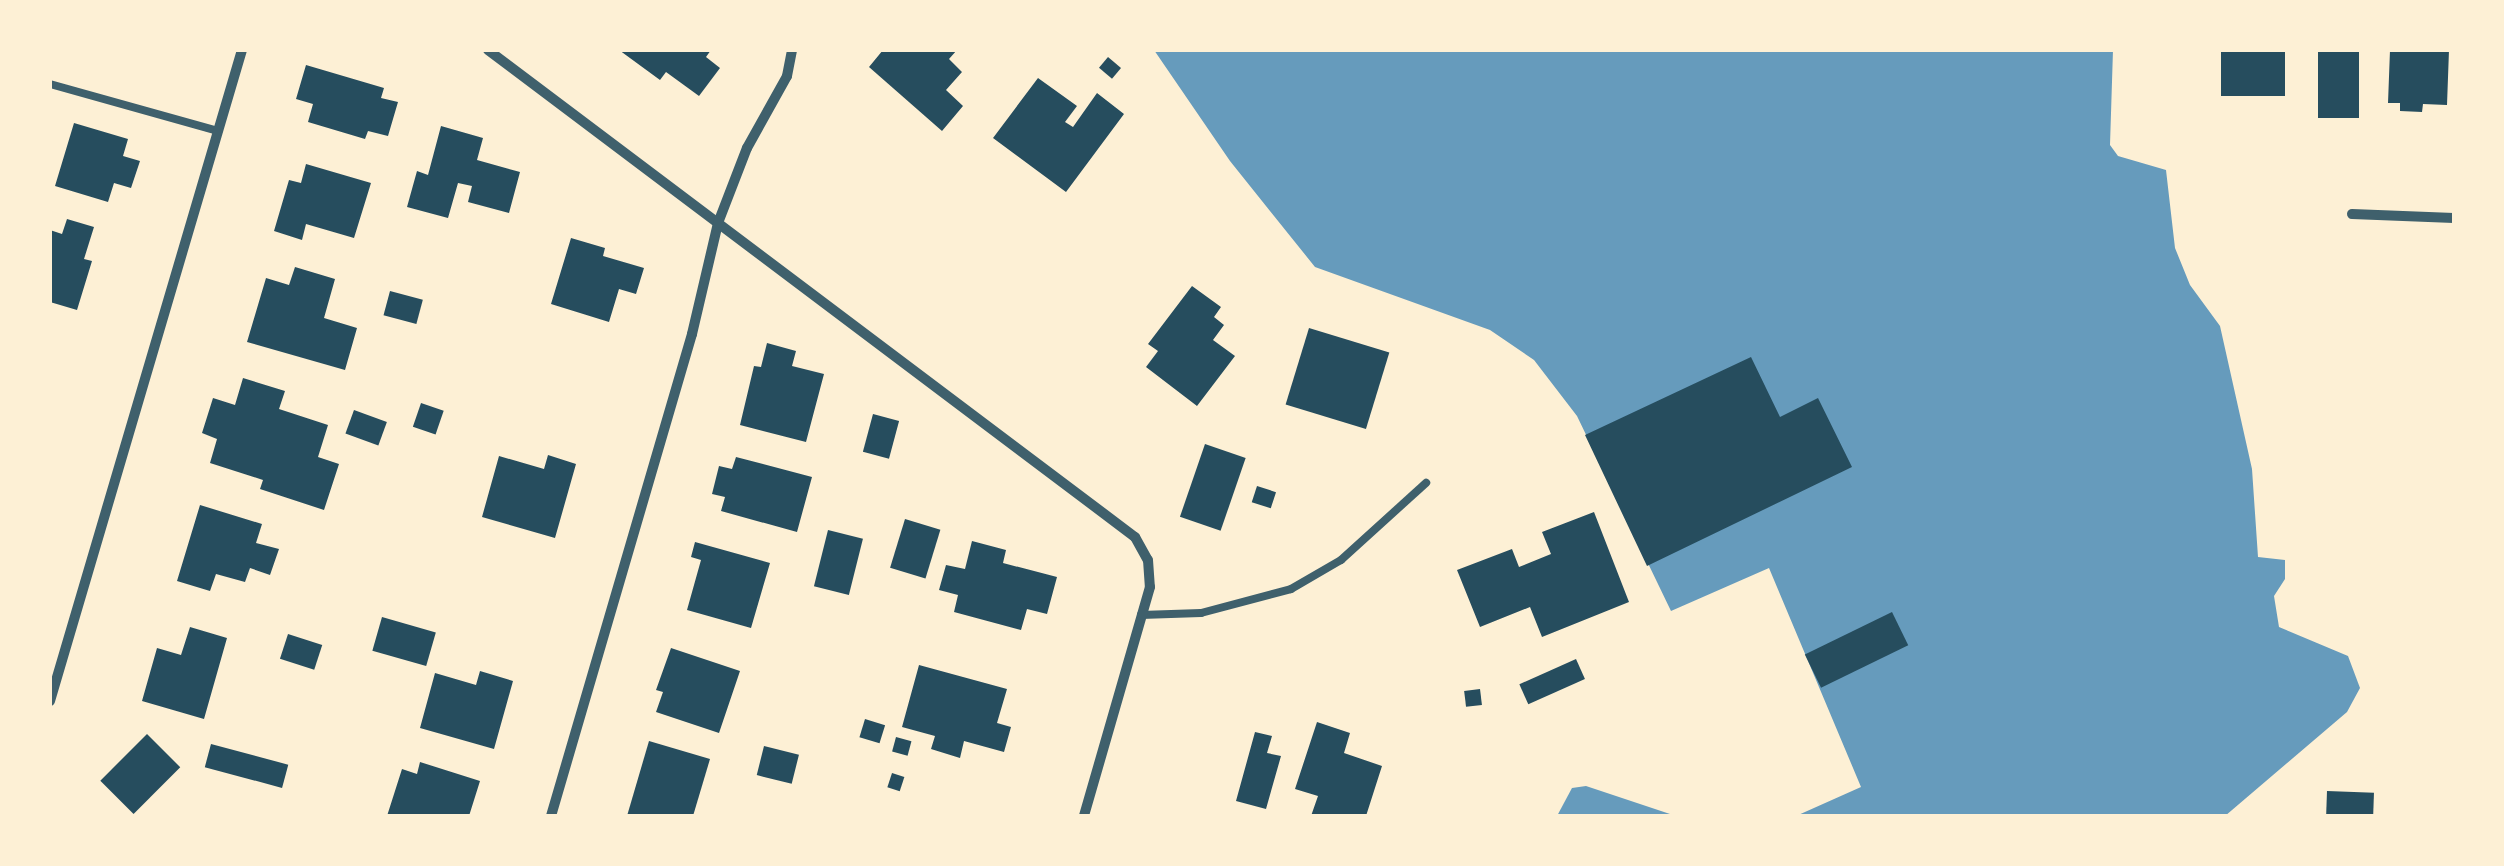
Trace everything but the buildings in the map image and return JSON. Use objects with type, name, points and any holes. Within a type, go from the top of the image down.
[{"type":"street","points":[[50,701],[242,50]]},
{"type":"street","points":[[488,50],[1135,537],[1148,560],[1142,614],[1084,816]]},
{"type":"street","points":[[551,816],[692,334],[718,223],[747,148],[787,76],[792,50]]},
{"type":"street","points":[[2352,214],[2454,218]]},
{"type":"lane","points":[[50,84],[218,130]]},
{"type":"lane","points":[[1142,614],[1201,613],[1290,589],[1341,560],[1426,483]]},
{"type":"water","points":[[1154,50],[2113,50],[2110,145],[2118,156],[2166,170],[2175,248],[2190,285],[2220,326],[2252,469],[2258,557],[2285,560],[2285,579],[2274,596],[2279,627],[2348,656],[2360,688],[2347,712],[2225,816],[1796,816],[1861,787],[1769,568],[1671,611],[1577,416],[1534,360],[1490,330],[1315,267],[1230,161]]},
{"type":"water","points":[[1586,786],[1676,816],[1557,816],[1572,788]]}]
